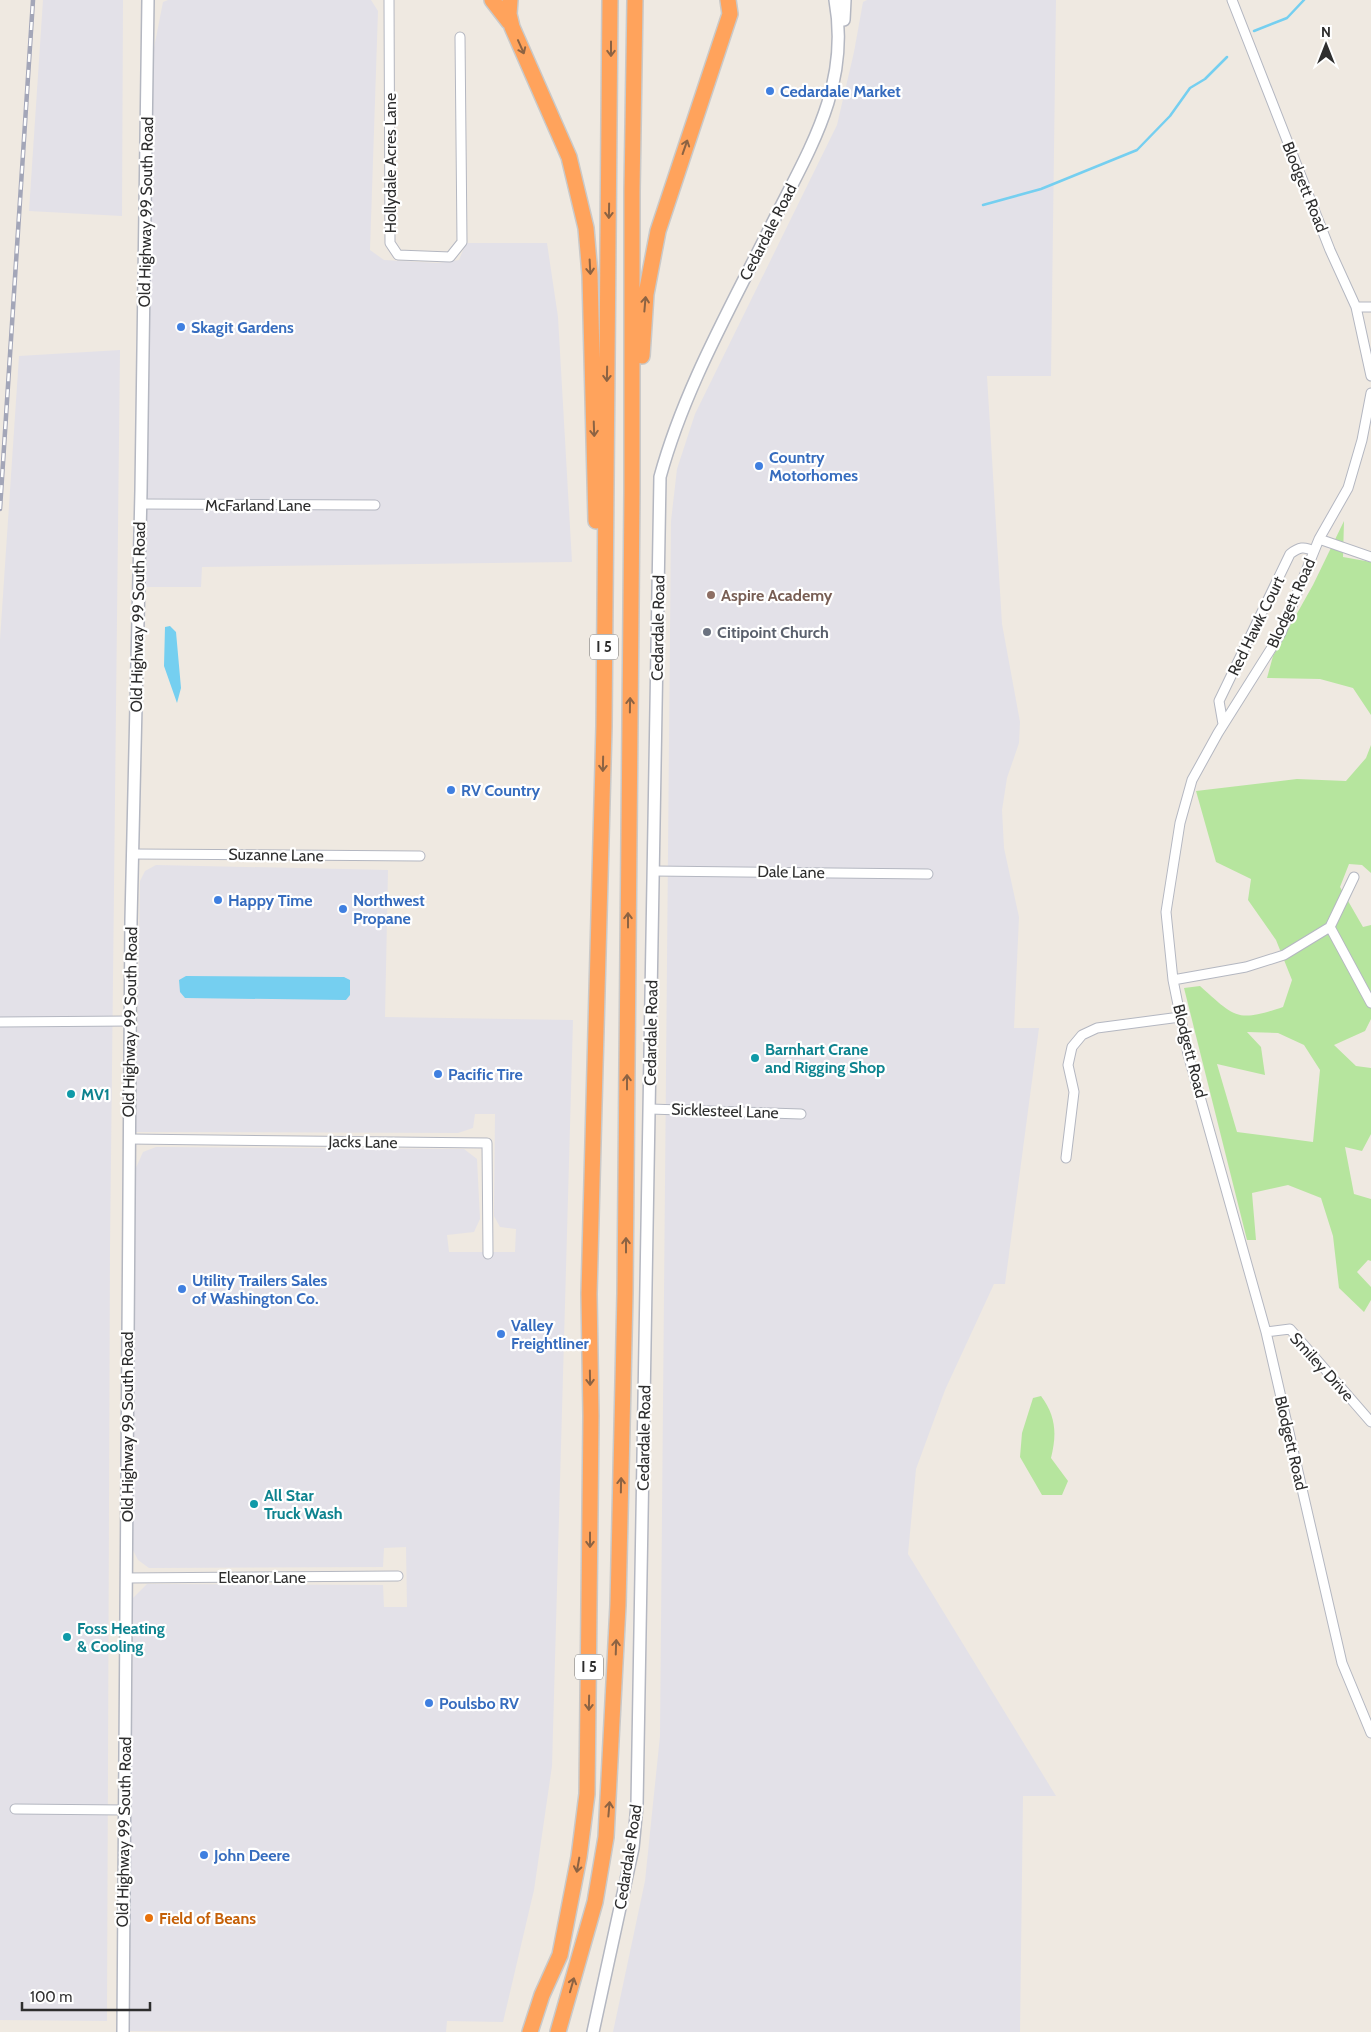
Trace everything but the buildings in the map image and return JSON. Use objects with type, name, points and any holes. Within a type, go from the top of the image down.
[{"type":"highway","points":[[492,0],[500,8],[512,27],[569,157],[586,228],[590,275],[594,409],[597,640],[604,726]]},
{"type":"highway","points":[[510,0],[509,14],[512,27]]},
{"type":"highway","name":"I 5","points":[[530,2032],[542,1995],[560,1955],[579,1857],[587,1794],[591,1435],[589,1294],[604,726],[610,0]]},
{"type":"highway","name":"I 5","points":[[558,2032],[596,1902],[606,1837],[610,1796],[618,1605],[625,1293],[632,492],[632,191],[635,0]]},
{"type":"highway","points":[[632,492],[645,312],[653,252],[670,192],[729,7],[740,0]]},
{"type":"street","name":"Old Highway 99 South Road","points":[[123,2032],[132,854],[141,504],[148,0]]},
{"type":"street","name":"Hollydale Acres Lane","points":[[389,0],[390,236],[392,249],[398,255],[450,257],[462,242],[460,37]]},
{"type":"street","name":"Cedardale Road","points":[[835,0],[838,26],[837,68]]},
{"type":"street","name":"Cedardale Road","points":[[593,2032],[633,1848],[637,1805],[660,477],[671,438],[689,391],[798,174],[824,118],[841,54],[845,0]]},
{"type":"street","name":"Blodgett Road","points":[[1232,0],[1330,250],[1356,307],[1371,376]]},
{"type":"street","points":[[1356,307],[1371,307]]},
{"type":"street","name":"Blodgett Road","points":[[1371,393],[1362,440],[1348,488],[1319,539],[1281,633],[1223,724],[1192,780],[1180,823],[1166,912],[1173,980],[1180,1017],[1266,1332],[1342,1663],[1371,1733]]},
{"type":"street","name":"McFarland Lane","points":[[141,504],[375,505]]},
{"type":"street","points":[[1319,539],[1371,557]]},
{"type":"street","name":"Red Hawk Court","points":[[1223,724],[1219,701],[1290,554],[1298,548],[1307,547],[1314,551]]},
{"type":"street","name":"Suzanne Lane","points":[[132,854],[420,856]]},
{"type":"street","name":"Dale Lane","points":[[654,871],[928,874]]},
{"type":"street","points":[[1173,980],[1246,967],[1284,955],[1330,927],[1354,877]]},
{"type":"street","points":[[1330,927],[1371,1003]]},
{"type":"street","points":[[1066,1158],[1074,1092],[1068,1065],[1072,1047],[1082,1035],[1097,1028],[1180,1017]]},
{"type":"street","points":[[0,1022],[130,1021]]},
{"type":"street","name":"Sicklesteel Lane","points":[[650,1109],[800,1114]]},
{"type":"street","name":"Jacks Lane","points":[[129,1139],[487,1143],[488,1254]]},
{"type":"street","name":"Smiley Drive","points":[[1266,1332],[1290,1329],[1371,1422]]},
{"type":"street","name":"Eleanor Lane","points":[[126,1578],[398,1576]]},
{"type":"street","points":[[15,1809],[124,1810]]},
{"type":"shaded area","points":[[43,0],[123,0],[122,216],[29,211]]},
{"type":"shaded area","points":[[168,0],[371,0],[378,11],[370,250],[384,260],[438,263],[459,260],[466,243],[547,243],[558,317],[572,562],[202,567],[201,587],[144,587],[153,53],[163,2]]},
{"type":"shaded area","points":[[867,0],[1056,0],[1051,376],[987,376],[1002,624],[1020,722],[1019,743],[1007,778],[1002,810],[1004,848],[1019,917],[1014,1028],[1039,1028],[1005,1284],[994,1284],[945,1390],[916,1469],[908,1554],[1056,1796],[1023,1796],[1020,2032],[613,2032],[645,1881],[660,1736],[671,521],[677,469],[695,414],[837,125],[854,52],[863,2]]},
{"type":"shaded area","points":[[120,350],[110,1248],[107,2021],[0,2020],[0,640],[19,356]]},
{"type":"shaded area","points":[[156,865],[388,870],[385,1017],[573,1020],[552,1766],[534,1890],[503,2022],[447,2021],[446,2032],[129,2031],[133,1598],[147,1584],[383,1585],[384,1607],[407,1607],[406,1547],[384,1548],[383,1567],[149,1568],[138,1560],[132,1548],[135,1170],[143,1152],[156,1147],[464,1149],[477,1159],[480,1219],[474,1232],[447,1235],[449,1252],[515,1252],[516,1229],[500,1227],[494,1216],[495,1114],[475,1114],[473,1128],[458,1133],[136,1132],[140,881],[145,871]]},
{"type":"green space","points":[[1344,521],[1343,557],[1371,562],[1371,715],[1353,688],[1320,679],[1267,678],[1273,656],[1313,585]]},
{"type":"green space","points":[[1371,745],[1371,873],[1362,865],[1349,864],[1340,887],[1363,927],[1371,925],[1371,1019],[1365,1031],[1334,1045],[1356,1066],[1371,1068],[1371,1134],[1362,1151],[1345,1147],[1354,1194],[1371,1199],[1371,1261],[1368,1260],[1357,1272],[1371,1287],[1371,1300],[1364,1312],[1339,1288],[1333,1236],[1321,1198],[1288,1185],[1252,1193],[1256,1240],[1247,1240],[1184,988],[1200,986],[1221,1005],[1237,1014],[1245,1016],[1283,1007],[1292,980],[1276,940],[1248,900],[1251,879],[1216,862],[1196,791],[1297,779],[1346,781],[1366,758]],"holes":[[[1247,1032],[1278,1033],[1304,1045],[1320,1070],[1313,1142],[1237,1132],[1217,1064],[1265,1075],[1261,1047]]]},
{"type":"green space","points":[[1041,1396],[1050,1411],[1054,1426],[1051,1458],[1068,1481],[1062,1495],[1042,1495],[1020,1457],[1022,1433],[1033,1398]]},
{"type":"water","points":[[170,626],[176,632],[181,688],[177,703],[164,666],[165,627]]},
{"type":"water","points":[[186,976],[344,977],[350,980],[350,995],[346,1000],[185,998],[180,992],[179,980]]},
{"type":"waterway","points":[[1254,31],[1287,18],[1304,0]]},
{"type":"waterway","points":[[983,205],[1041,189],[1137,150],[1170,116],[1190,88],[1205,79],[1227,57]]},
{"type":"railway","points":[[0,509],[33,0]]},
{"type":"place","name":"Cedardale Market","points":[[770,91]]},
{"type":"place","name":"Skagit Gardens","points":[[181,327]]},
{"type":"place","name":"Country Motorhomes","points":[[759,466]]},
{"type":"place","name":"Aspire Academy","points":[[711,595]]},
{"type":"place","name":"Citipoint Church","points":[[707,632]]},
{"type":"place","name":"RV Country","points":[[451,790]]},
{"type":"place","name":"Happy Time","points":[[218,900]]},
{"type":"place","name":"Northwest Propane","points":[[343,909]]},
{"type":"place","name":"Barnhart Crane and Rigging Shop","points":[[755,1058]]},
{"type":"place","name":"Pacific Tire","points":[[438,1074]]},
{"type":"place","name":"MV1","points":[[71,1094]]},
{"type":"place","name":"Utility Trailers Sales of Washington Co.","points":[[182,1289]]},
{"type":"place","name":"Valley Freightliner","points":[[501,1334]]},
{"type":"place","name":"All Star Truck Wash","points":[[254,1504]]},
{"type":"place","name":"Foss Heating & Cooling","points":[[67,1637]]},
{"type":"place","name":"Poulsbo RV","points":[[429,1703]]},
{"type":"place","name":"John Deere","points":[[204,1855]]},
{"type":"place","name":"Field of Beans","points":[[149,1918]]}]
